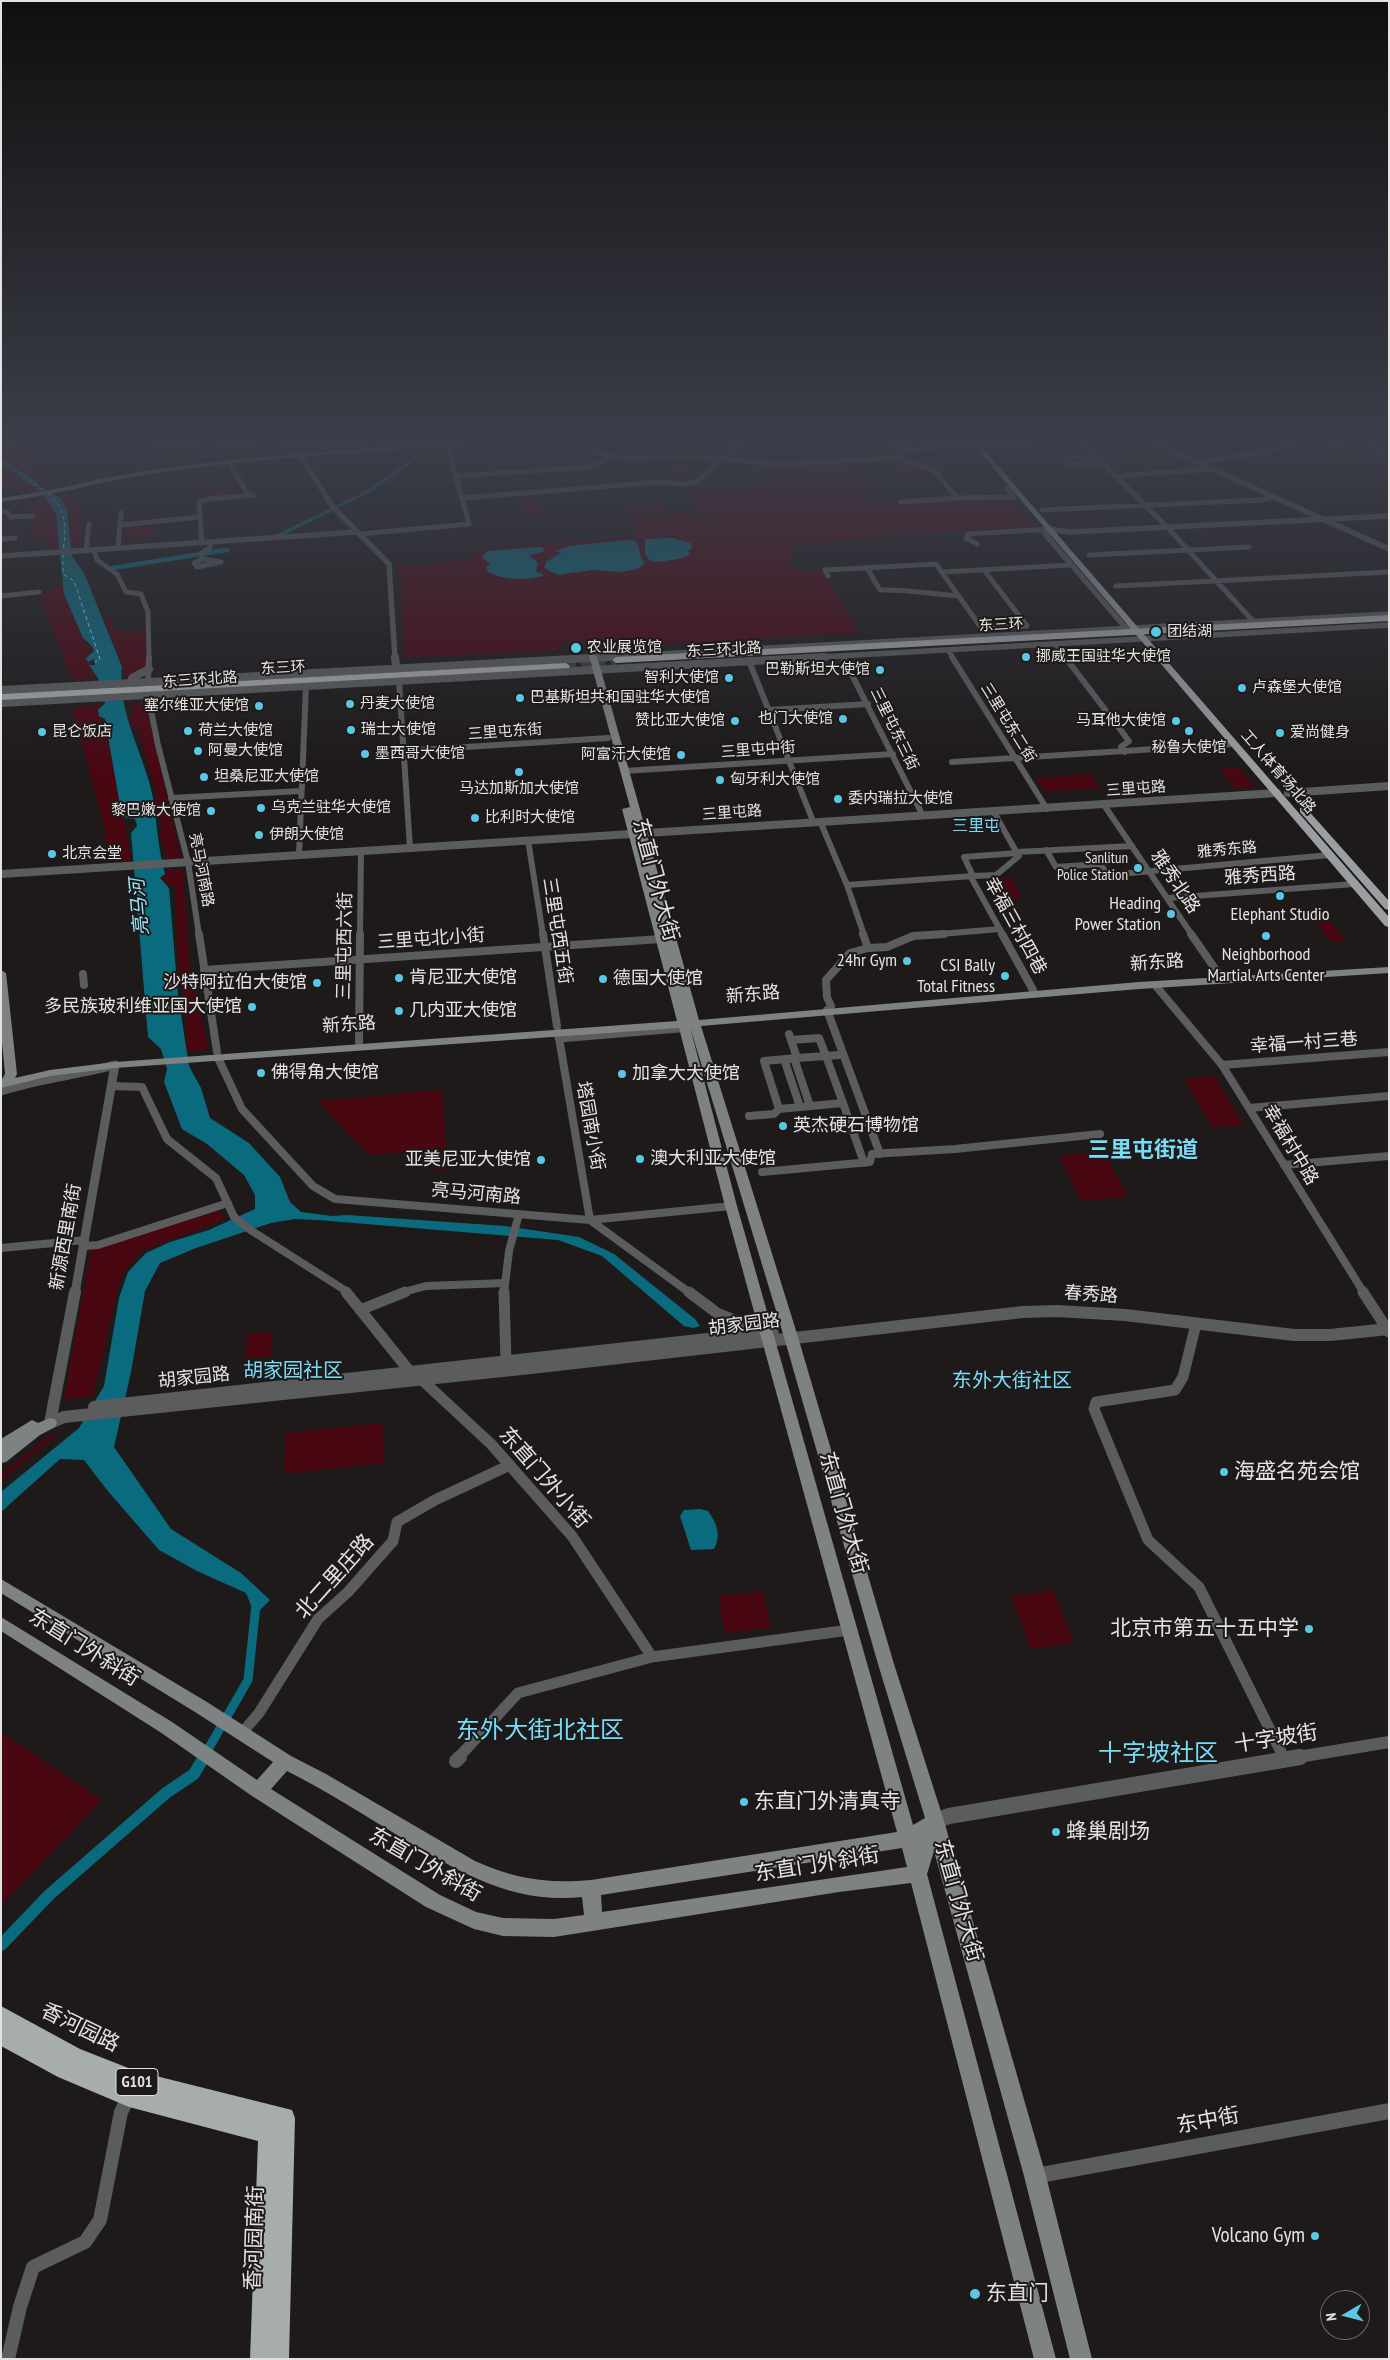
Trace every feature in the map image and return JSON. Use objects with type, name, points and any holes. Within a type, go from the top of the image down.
[{"type":"highway","name":"东三环","points":[[1228,628],[1388,620]]},
{"type":"highway","name":"东三环","points":[[620,662],[1388,620]]},
{"type":"highway","points":[[885,647],[928,638]]},
{"type":"highway","points":[[786,646],[833,650]]},
{"type":"highway","points":[[885,647],[934,651]]},
{"type":"highway","points":[[797,658],[833,650]]},
{"type":"highway","name":"东三环","points":[[1,693],[567,664]]},
{"type":"highway","points":[[374,675],[417,666]]},
{"type":"highway","points":[[286,673],[313,676]]},
{"type":"highway","name":"东三环","points":[[196,684],[313,676],[374,675]]},
{"type":"highway","points":[[374,675],[411,680]]},
{"type":"highway","name":"香河园路","points":[[1,2016],[72,2057],[136,2082],[277,2126]]},
{"type":"highway","name":"G101","points":[[1,2034],[66,2069],[129,2096],[277,2126]]},
{"type":"highway","name":"香河园南街","points":[[262,2359],[277,2126]]},
{"type":"highway","name":"香河园南街","points":[[276,2359],[277,2126]]},
{"type":"main road","name":"工人体育场北路","points":[[1073,554],[1131,628],[1144,640],[1389,924]]},
{"type":"main road","name":"工人体育场北路","points":[[1076,554],[1144,627],[1389,907]]},
{"type":"main road","points":[[589,657],[592,670]]},
{"type":"main road","name":"东直门外大街","points":[[592,670],[608,738],[637,833],[687,1021],[731,1206],[918,1874],[1045,2359]]},
{"type":"main road","name":"东直门外大街","points":[[592,670],[624,771],[661,939],[792,1337],[886,1664],[935,1821],[1035,2176],[1081,2359]]},
{"type":"main road","name":"新东路","points":[[4,1078],[65,1064],[150,1060],[558,1032],[1033,990],[1389,964]]},
{"type":"main road","name":"新东路","points":[[829,1008],[1345,971],[1389,970]]},
{"type":"main road","name":"新东路","points":[[1345,971],[1369,976],[1389,976]]},
{"type":"main road","points":[[1,973],[4,1078]]},
{"type":"main road","name":"新东路","points":[[217,1055],[359,1042],[558,1032]]},
{"type":"main road","name":"新东路","points":[[4,1078],[150,1060]]},
{"type":"main road","points":[[1,1446],[38,1420],[58,1416]]},
{"type":"main road","points":[[1,1458],[58,1416]]},
{"type":"main road","name":"东直门外斜街","points":[[1,1585],[201,1707],[285,1761],[320,1779],[461,1863],[493,1878],[530,1888],[558,1891],[591,1888],[907,1839]]},
{"type":"main road","name":"东直门外斜街","points":[[1,1622],[214,1759],[258,1791],[434,1900],[474,1920],[503,1927],[536,1929],[594,1923],[839,1884],[918,1874]]},
{"type":"main road","points":[[258,1791],[285,1761]]},
{"type":"main road","points":[[907,1839],[935,1821]]},
{"type":"main road","points":[[918,1874],[935,1821]]},
{"type":"main road","points":[[591,1888],[594,1923]]},
{"type":"street","points":[[1,556],[33,554]]},
{"type":"street","points":[[95,554],[97,560],[117,574],[126,592],[142,594],[148,612],[148,696]]},
{"type":"street","points":[[379,554],[389,564],[396,667]]},
{"type":"street","points":[[1063,554],[1123,624],[1131,628]]},
{"type":"street","points":[[1089,555],[1106,554]]},
{"type":"street","points":[[1192,554],[1253,621]]},
{"type":"street","points":[[828,576],[825,570],[936,564],[986,636]]},
{"type":"street","points":[[942,572],[1072,565]]},
{"type":"street","points":[[867,568],[880,590],[907,589],[927,594],[959,596]]},
{"type":"street","points":[[982,629],[1027,626],[984,570]]},
{"type":"street","points":[[1116,586],[1389,572]]},
{"type":"street","points":[[1,596],[39,592]]},
{"type":"street","points":[[1144,627],[1253,621],[1388,620]]},
{"type":"street","name":"东三环北路","points":[[1,703],[411,680],[567,664],[589,657],[620,662],[749,661],[1144,640],[1388,620]]},
{"type":"street","points":[[1194,624],[1205,636]]},
{"type":"street","name":"东三环北路","points":[[1,693],[92,684],[417,666],[567,664],[592,670],[620,662],[786,646],[1144,627]]},
{"type":"street","points":[[1091,630],[1101,642]]},
{"type":"street","points":[[1055,644],[1129,741],[1121,747],[1125,752]]},
{"type":"street","name":"三里屯东二街","points":[[948,650],[1048,808]]},
{"type":"street","name":"三里屯东三街","points":[[843,656],[922,814]]},
{"type":"street","points":[[749,661],[789,760],[847,885],[868,948]]},
{"type":"street","points":[[130,682],[132,678],[149,669]]},
{"type":"street","points":[[398,681],[410,848]]},
{"type":"street","points":[[63,701],[67,686]]},
{"type":"street","points":[[299,855],[306,686]]},
{"type":"street","name":"亮马河南路","points":[[148,696],[171,798],[188,862],[217,1055],[242,1109],[313,1186],[335,1199],[518,1218],[590,1220],[731,1206]]},
{"type":"street","points":[[769,710],[868,704]]},
{"type":"street","name":"三里屯东街","points":[[403,751],[608,738]]},
{"type":"street","points":[[952,762],[1234,744]]},
{"type":"street","name":"三里屯中街","points":[[624,771],[892,754]]},
{"type":"street","points":[[1288,793],[1389,786]]},
{"type":"street","points":[[171,798],[301,791]]},
{"type":"street","name":"三里屯路","points":[[1,874],[922,814],[1104,805],[1277,793]]},
{"type":"street","name":"雅秀北路","points":[[1104,805],[1220,976]]},
{"type":"street","points":[[972,877],[996,875],[1018,856],[993,811]]},
{"type":"street","name":"三里屯西五街","points":[[528,840],[543,947],[558,1032]]},
{"type":"street","points":[[1017,853],[1132,846]]},
{"type":"street","name":"雅秀东路","points":[[1046,850],[1056,867],[1100,864],[1108,875],[1330,856]]},
{"type":"street","name":"三里屯西六街","points":[[359,1042],[361,851]]},
{"type":"street","name":"幸福三村四巷","points":[[1017,853],[964,857],[972,877],[1033,990]]},
{"type":"street","name":"幸福三村四巷","points":[[847,885],[972,877]]},
{"type":"street","name":"雅秀西路","points":[[1168,898],[1354,884]]},
{"type":"street","points":[[880,1154],[829,1008],[826,980],[850,953],[868,948],[887,946],[913,936],[1000,929]]},
{"type":"street","name":"三里屯北小街","points":[[204,970],[661,939]]},
{"type":"street","points":[[83,974],[84,985]]},
{"type":"street","name":"幸福村中路","points":[[1155,985],[1222,1065],[1388,1330]]},
{"type":"street","name":"塔园南小街","points":[[558,1032],[590,1220]]},
{"type":"street","points":[[789,1034],[810,1106]]},
{"type":"street","points":[[796,1058],[791,1040],[819,1038],[864,1163]]},
{"type":"street","name":"幸福一村三巷","points":[[1222,1065],[1389,1052]]},
{"type":"street","points":[[779,1109],[764,1061],[839,1055]]},
{"type":"street","points":[[784,1059],[800,1107]]},
{"type":"street","name":"新源西里南街","points":[[58,1416],[115,1065]]},
{"type":"street","points":[[1,1248],[85,1243],[98,1245],[228,1203],[216,1178],[167,1139],[142,1087],[131,1085],[111,1086]]},
{"type":"street","points":[[1249,1108],[1389,1096]]},
{"type":"street","points":[[749,1116],[774,1114],[779,1109],[843,1103]]},
{"type":"street","points":[[762,1172],[864,1163],[870,1162],[872,1154],[955,1149],[1100,1134]]},
{"type":"street","points":[[1284,1166],[1389,1156]]},
{"type":"street","name":"东直门外小街","points":[[228,1203],[234,1217],[252,1231],[343,1289],[416,1376],[510,1465],[572,1536],[652,1657]]},
{"type":"street","points":[[506,1362],[503,1298],[511,1238],[518,1218]]},
{"type":"street","points":[[590,1220],[717,1313],[768,1336]]},
{"type":"street","points":[[360,1310],[395,1295],[426,1286],[505,1283]]},
{"type":"street","name":"春秀路","points":[[792,1337],[1059,1309],[1296,1335],[1388,1330]]},
{"type":"street","points":[[1196,1324],[1183,1376],[1175,1390],[1096,1402],[1094,1409],[1148,1540],[1199,1588],[1284,1758]]},
{"type":"street","name":"胡家园路","points":[[416,1376],[506,1362],[768,1336],[792,1337]]},
{"type":"street","name":"胡家园路","points":[[58,1416],[132,1406],[768,1336]]},
{"type":"street","name":"北二里庄路","points":[[241,1734],[259,1714],[318,1619],[348,1592],[393,1541],[397,1522],[435,1500],[510,1465]]},
{"type":"street","points":[[456,1761],[518,1692],[652,1657],[850,1630]]},
{"type":"street","name":"十字坡街","points":[[935,1821],[949,1816],[1284,1758],[1389,1742]]},
{"type":"street","points":[[8,2359],[20,2306],[33,2267],[85,2242],[100,2220],[121,2112],[129,2096]]},
{"type":"street","name":"东中街","points":[[1035,2176],[1389,2112]]},
{"type":"shaded area","points":[[475,554],[796,554],[797,556],[788,560],[792,570],[823,571],[858,633],[613,647],[611,640],[560,643],[561,650],[404,658],[401,592],[403,588],[401,588],[401,575],[396,575],[396,564],[416,565],[472,559]]},
{"type":"shaded area","points":[[64,585],[67,599],[85,644],[93,649],[89,656],[85,657],[97,678],[72,679],[39,595]]},
{"type":"shaded area","points":[[111,616],[113,629],[125,632],[146,630],[147,668],[133,676],[126,676],[104,617]]},
{"type":"shaded area","points":[[145,702],[181,858],[166,859],[159,834],[162,824],[155,807],[157,798],[139,733],[132,726],[129,719],[134,709],[129,704]]},
{"type":"shaded area","points":[[100,704],[117,781],[131,861],[109,862],[103,821],[72,708]]},
{"type":"shaded area","points":[[1239,768],[1255,788],[1236,789],[1219,769]]},
{"type":"shaded area","points":[[1090,774],[1101,788],[1046,792],[1035,778]]},
{"type":"shaded area","points":[[168,870],[183,870],[190,970],[209,1049],[185,1052],[186,1021],[177,956],[176,887],[164,883],[160,878],[168,873]]},
{"type":"shaded area","points":[[1011,878],[1022,898],[995,900],[984,879]]},
{"type":"shaded area","points":[[1331,922],[1346,941],[1331,942],[1316,923]]},
{"type":"shaded area","points":[[1214,1076],[1244,1125],[1212,1128],[1184,1079]]},
{"type":"shaded area","points":[[442,1090],[446,1148],[369,1155],[317,1101]]},
{"type":"shaded area","points":[[452,1151],[453,1169],[436,1171],[435,1152]]},
{"type":"shaded area","points":[[1105,1152],[1128,1197],[1081,1201],[1059,1156]]},
{"type":"shaded area","points":[[218,1211],[226,1219],[142,1251],[121,1276],[93,1396],[64,1400],[91,1249]]},
{"type":"shaded area","points":[[272,1332],[271,1356],[246,1359],[247,1334]]},
{"type":"shaded area","points":[[383,1423],[384,1463],[284,1474],[286,1433]]},
{"type":"shaded area","points":[[53,1433],[54,1438],[1,1481],[1,1474]]},
{"type":"shaded area","points":[[1053,1590],[1074,1643],[1031,1649],[1011,1596]]},
{"type":"shaded area","points":[[763,1591],[771,1628],[725,1633],[718,1596]]},
{"type":"shaded area","points":[[1,1732],[102,1800],[1,1905]]},
{"type":"water","name":"亮马河","points":[[60,554],[72,554],[84,573],[122,667],[123,700],[153,798],[159,846],[165,874],[160,878],[169,888],[178,995],[189,1066],[201,1088],[210,1118],[249,1143],[280,1177],[290,1202],[301,1212],[332,1216],[347,1215],[505,1226],[579,1237],[614,1254],[695,1319],[700,1326],[693,1328],[684,1326],[602,1256],[558,1240],[295,1219],[271,1223],[196,1248],[160,1263],[145,1291],[131,1372],[114,1447],[171,1529],[241,1573],[270,1600],[255,1615],[246,1593],[197,1571],[159,1550],[107,1490],[84,1460],[60,1459],[1,1512],[1,1492],[79,1428],[104,1386],[119,1298],[128,1272],[146,1253],[170,1242],[209,1230],[255,1209],[255,1195],[244,1175],[207,1144],[182,1129],[164,1082],[167,1069],[161,1049],[148,1037],[131,833],[137,826],[135,819],[122,817],[105,719],[99,716],[98,710],[105,703],[98,678],[89,665],[95,665],[94,659],[88,662],[86,658],[94,651],[92,646],[83,638],[64,594]]},
{"type":"water","points":[[484,554],[533,554],[529,555],[538,563],[536,572],[543,574],[543,576],[515,579],[495,575],[488,572],[486,567],[490,564],[482,557]]},
{"type":"water","points":[[559,554],[640,554],[645,564],[636,569],[621,572],[592,570],[558,575],[544,568],[546,562]]},
{"type":"water","points":[[645,554],[690,555],[670,560],[650,561]]},
{"type":"water","points":[[700,1509],[708,1511],[716,1524],[718,1539],[714,1549],[691,1550],[680,1516],[684,1510]]},
{"type":"waterway","points":[[112,568],[201,554]]},
{"type":"waterway","points":[[203,1758],[248,1680],[256,1605]]},
{"type":"waterway","points":[[1,1945],[49,1895],[166,1793],[194,1774],[204,1757]]},
{"type":"ferry route","points":[[63,554],[63,574],[74,581],[100,659],[95,662]]},
{"type":"tunnel","points":[[566,666],[616,664]]},
{"type":"place","name":"团结湖","points":[[1156,632]]},
{"type":"place","name":"农业展览馆","points":[[576,648]]},
{"type":"place","name":"挪威王国驻华大使馆","points":[[1026,657]]},
{"type":"place","name":"巴勒斯坦大使馆","points":[[880,670]]},
{"type":"place","name":"智利大使馆","points":[[729,678]]},
{"type":"place","name":"卢森堡大使馆","points":[[1242,688]]},
{"type":"place","name":"巴基斯坦共和国驻华大使馆","points":[[520,698]]},
{"type":"place","name":"丹麦大使馆","points":[[350,704]]},
{"type":"place","name":"塞尔维亚大使馆","points":[[259,706]]},
{"type":"place","name":"也门大使馆","points":[[843,719]]},
{"type":"place","name":"赞比亚大使馆","points":[[735,721]]},
{"type":"place","name":"马耳他大使馆","points":[[1176,721]]},
{"type":"place","name":"瑞士大使馆","points":[[351,730]]},
{"type":"place","name":"荷兰大使馆","points":[[188,731]]},
{"type":"place","name":"秘鲁大使馆","points":[[1189,731]]},
{"type":"place","name":"昆仑饭店","points":[[42,732]]},
{"type":"place","name":"爱尚健身","points":[[1280,733]]},
{"type":"place","name":"阿曼大使馆","points":[[198,751]]},
{"type":"place","name":"墨西哥大使馆","points":[[365,754]]},
{"type":"place","name":"阿富汗大使馆","points":[[681,755]]},
{"type":"place","name":"马达加斯加大使馆","points":[[519,772]]},
{"type":"place","name":"坦桑尼亚大使馆","points":[[204,777]]},
{"type":"place","name":"匈牙利大使馆","points":[[720,780]]},
{"type":"place","name":"委内瑞拉大使馆","points":[[838,799]]},
{"type":"place","name":"乌克兰驻华大使馆","points":[[261,808]]},
{"type":"place","name":"黎巴嫩大使馆","points":[[211,811]]},
{"type":"place","name":"比利时大使馆","points":[[475,818]]},
{"type":"place","name":"伊朗大使馆","points":[[259,835]]},
{"type":"place","name":"北京会堂","points":[[52,854]]},
{"type":"place","name":"Sanlitun Police Station","points":[[1138,868]]},
{"type":"place","name":"Elephant Studio","points":[[1280,896]]},
{"type":"place","name":"Heading Power Station","points":[[1171,914]]},
{"type":"place","name":"Neighborhood Martial Arts Center","points":[[1266,936]]},
{"type":"place","name":"24hr Gym","points":[[907,961]]},
{"type":"place","name":"CSI Bally Total Fitness","points":[[1005,976]]},
{"type":"place","name":"肯尼亚大使馆","points":[[399,978]]},
{"type":"place","name":"德国大使馆","points":[[603,979]]},
{"type":"place","name":"沙特阿拉伯大使馆","points":[[317,983]]},
{"type":"place","name":"多民族玻利维亚国大使馆","points":[[252,1007]]},
{"type":"place","name":"几内亚大使馆","points":[[399,1011]]},
{"type":"place","name":"佛得角大使馆","points":[[261,1073]]},
{"type":"place","name":"加拿大大使馆","points":[[622,1074]]},
{"type":"place","name":"英杰硬石博物馆","points":[[783,1126]]},
{"type":"place","name":"澳大利亚大使馆","points":[[640,1159]]},
{"type":"place","name":"亚美尼亚大使馆","points":[[541,1160]]},
{"type":"place","name":"海盛名苑会馆","points":[[1224,1472]]},
{"type":"place","name":"北京市第五十五中学","points":[[1309,1629]]},
{"type":"place","name":"东直门外清真寺","points":[[744,1802]]},
{"type":"place","name":"蜂巢剧场","points":[[1056,1832]]},
{"type":"place","name":"Volcano Gym","points":[[1315,2236]]},
{"type":"place","name":"东直门","points":[[975,2294]]},
{"type":"district","name":"三里屯","points":[[976,826]]},
{"type":"district","name":"三里屯街道","points":[[1143,1151]]},
{"type":"district","name":"胡家园社区","points":[[293,1371]]},
{"type":"district","name":"东外大街社区","points":[[1012,1381]]},
{"type":"district","name":"东外大街北社区","points":[[540,1731]]},
{"type":"district","name":"十字坡社区","points":[[1158,1754]]}]
